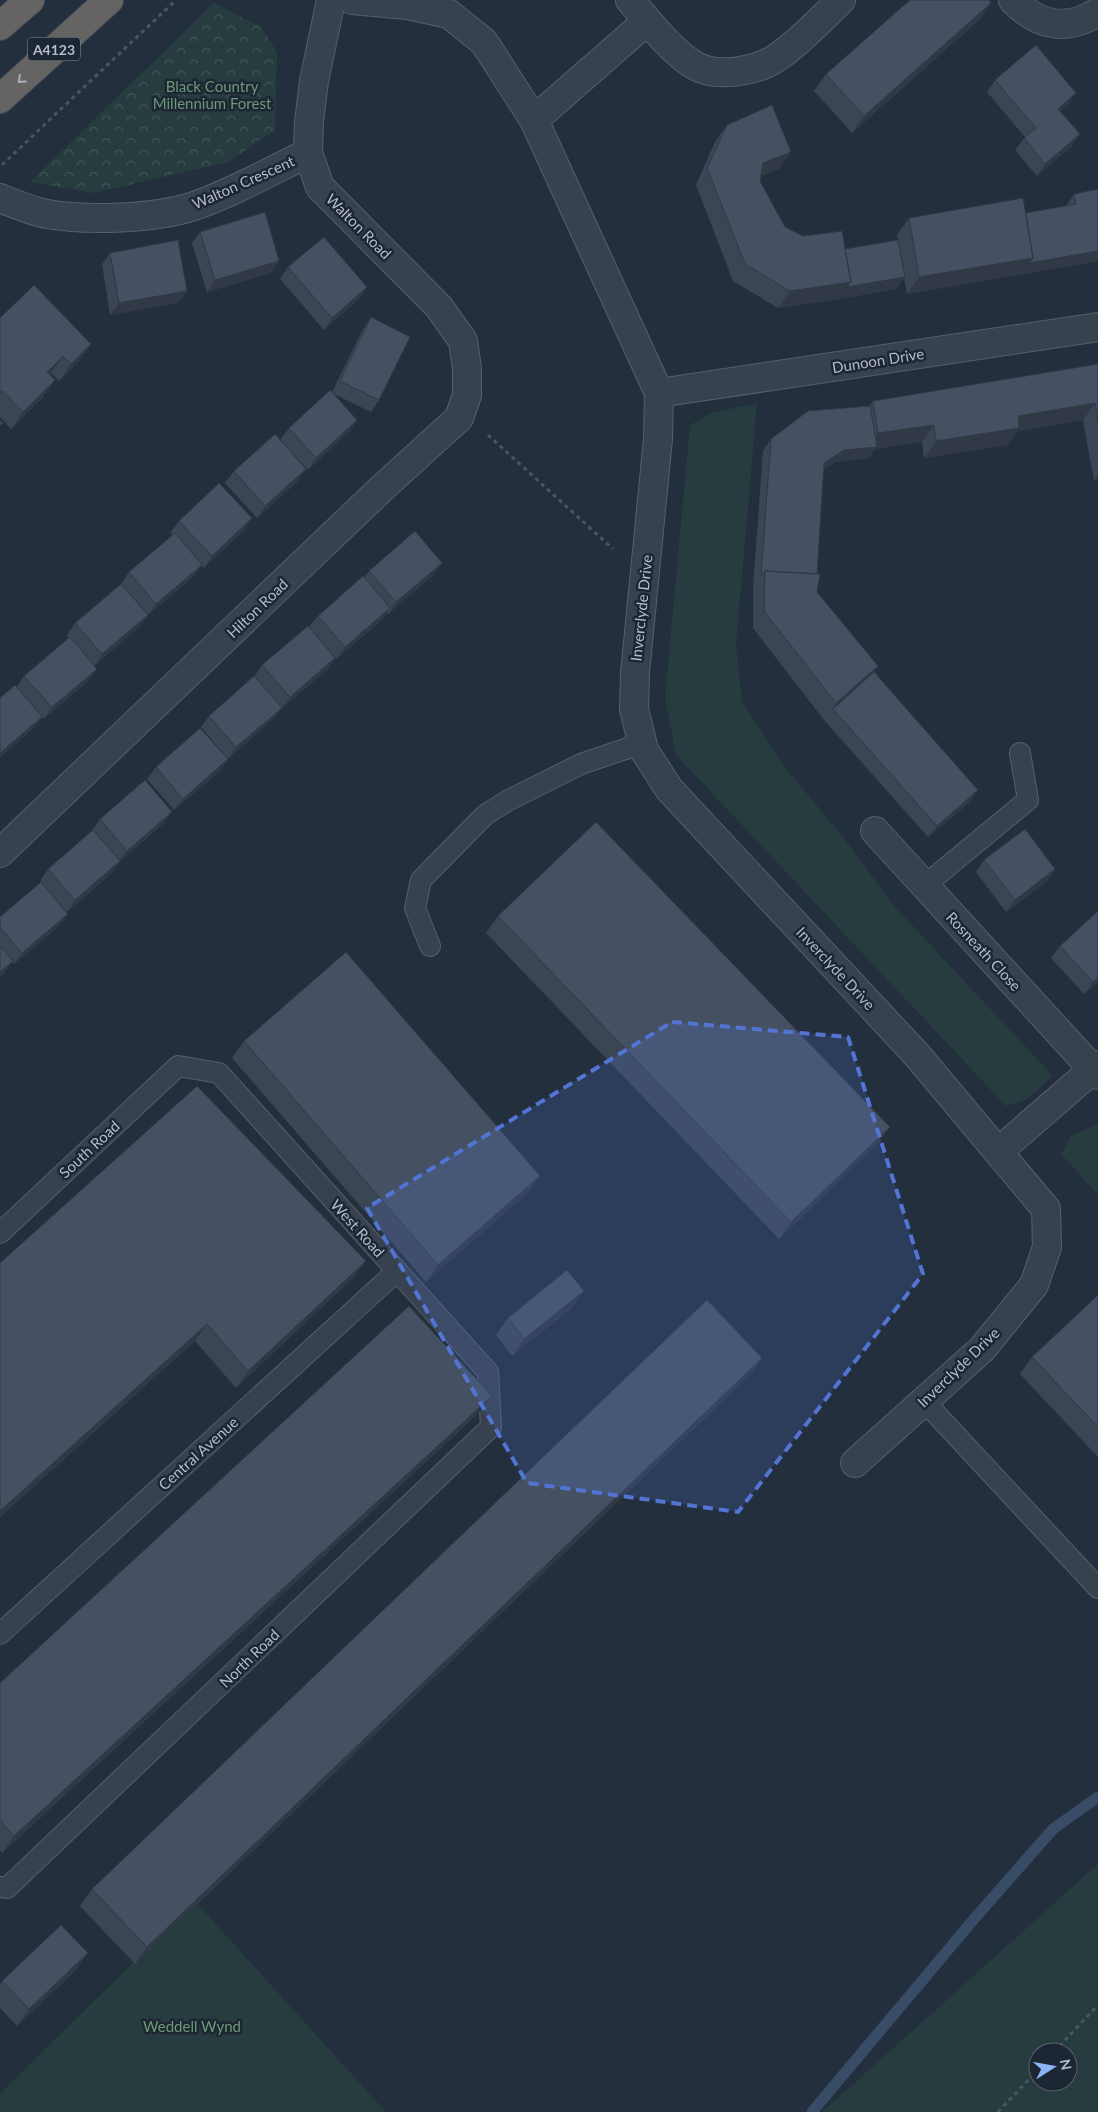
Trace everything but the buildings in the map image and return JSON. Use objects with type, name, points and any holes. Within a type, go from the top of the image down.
[{"type":"highway","points":[[0,26],[30,0]]},
{"type":"highway","name":"A4123","points":[[0,99],[108,0]]},
{"type":"street","name":"Walton Road","points":[[331,0],[314,81],[309,122],[308,153],[320,188],[439,306],[463,341]]},
{"type":"street","points":[[352,0],[408,5],[449,14],[484,42],[534,120],[659,393]]},
{"type":"street","points":[[534,120],[639,7],[695,66],[717,72],[738,72],[760,66],[778,57],[841,0]]},
{"type":"street","points":[[1013,0],[1023,11],[1036,19],[1052,24],[1068,24],[1083,21],[1098,12]]},
{"type":"street","name":"Walton Crescent","points":[[1,201],[47,214],[110,218],[154,215],[193,206],[225,193],[308,153]]},
{"type":"street","name":"Dunoon Drive","points":[[659,393],[1098,327]]},
{"type":"street","name":"Hilton Road","points":[[0,853],[381,489],[459,418],[467,395],[467,368],[463,341]]},
{"type":"street","name":"Inverclyde Drive","points":[[659,393],[658,439],[635,673],[634,709],[644,750],[669,789],[917,1055],[1046,1209],[1047,1247],[1034,1285],[982,1348],[855,1463]]},
{"type":"street","name":"Rosneath Close","points":[[875,831],[1096,1070]]},
{"type":"street","points":[[999,1151],[1096,1070]]},
{"type":"lane","points":[[430,946],[415,908],[421,880],[485,815],[506,801],[581,764],[642,743]]},
{"type":"lane","points":[[924,886],[1028,800],[1020,753]]},
{"type":"lane","name":"South Road","points":[[0,1233],[178,1066]]},
{"type":"lane","name":"West Road","points":[[178,1066],[219,1073],[488,1372],[491,1427]]},
{"type":"lane","name":"Central Avenue","points":[[0,1634],[397,1271]]},
{"type":"lane","points":[[924,1401],[1098,1588]]},
{"type":"lane","name":"North Road","points":[[4,1888],[491,1427]]},
{"type":"path","points":[[0,167],[176,0]]},
{"type":"path","points":[[461,411],[644,578]]},
{"type":"path","points":[[1063,2042],[1098,2005]]},
{"type":"path","points":[[998,2112],[1028,2080]]},
{"type":"highlighted area","points":[[672,1022],[848,1037],[923,1274],[738,1512],[527,1483],[367,1208]]},
{"type":"green space","name":"Black Country Millennium Forest","points":[[214,3],[261,27],[277,52],[275,130],[228,162],[93,193],[30,182]]},
{"type":"green space","points":[[757,403],[736,645],[742,701],[783,765],[843,837],[895,907],[1053,1076],[1027,1099],[1006,1106],[676,755],[665,697],[690,425],[712,413]]},
{"type":"green space","points":[[1098,1124],[1098,1195],[1061,1154],[1071,1136]]},
{"type":"green space","points":[[1098,1864],[1098,2112],[822,2112]]},
{"type":"green space","name":"Weddell Wynd","points":[[195,1901],[386,2112],[0,2112],[0,2094]]},
{"type":"waterway","points":[[812,2112],[974,1919],[1053,1829],[1098,1797]]}]
